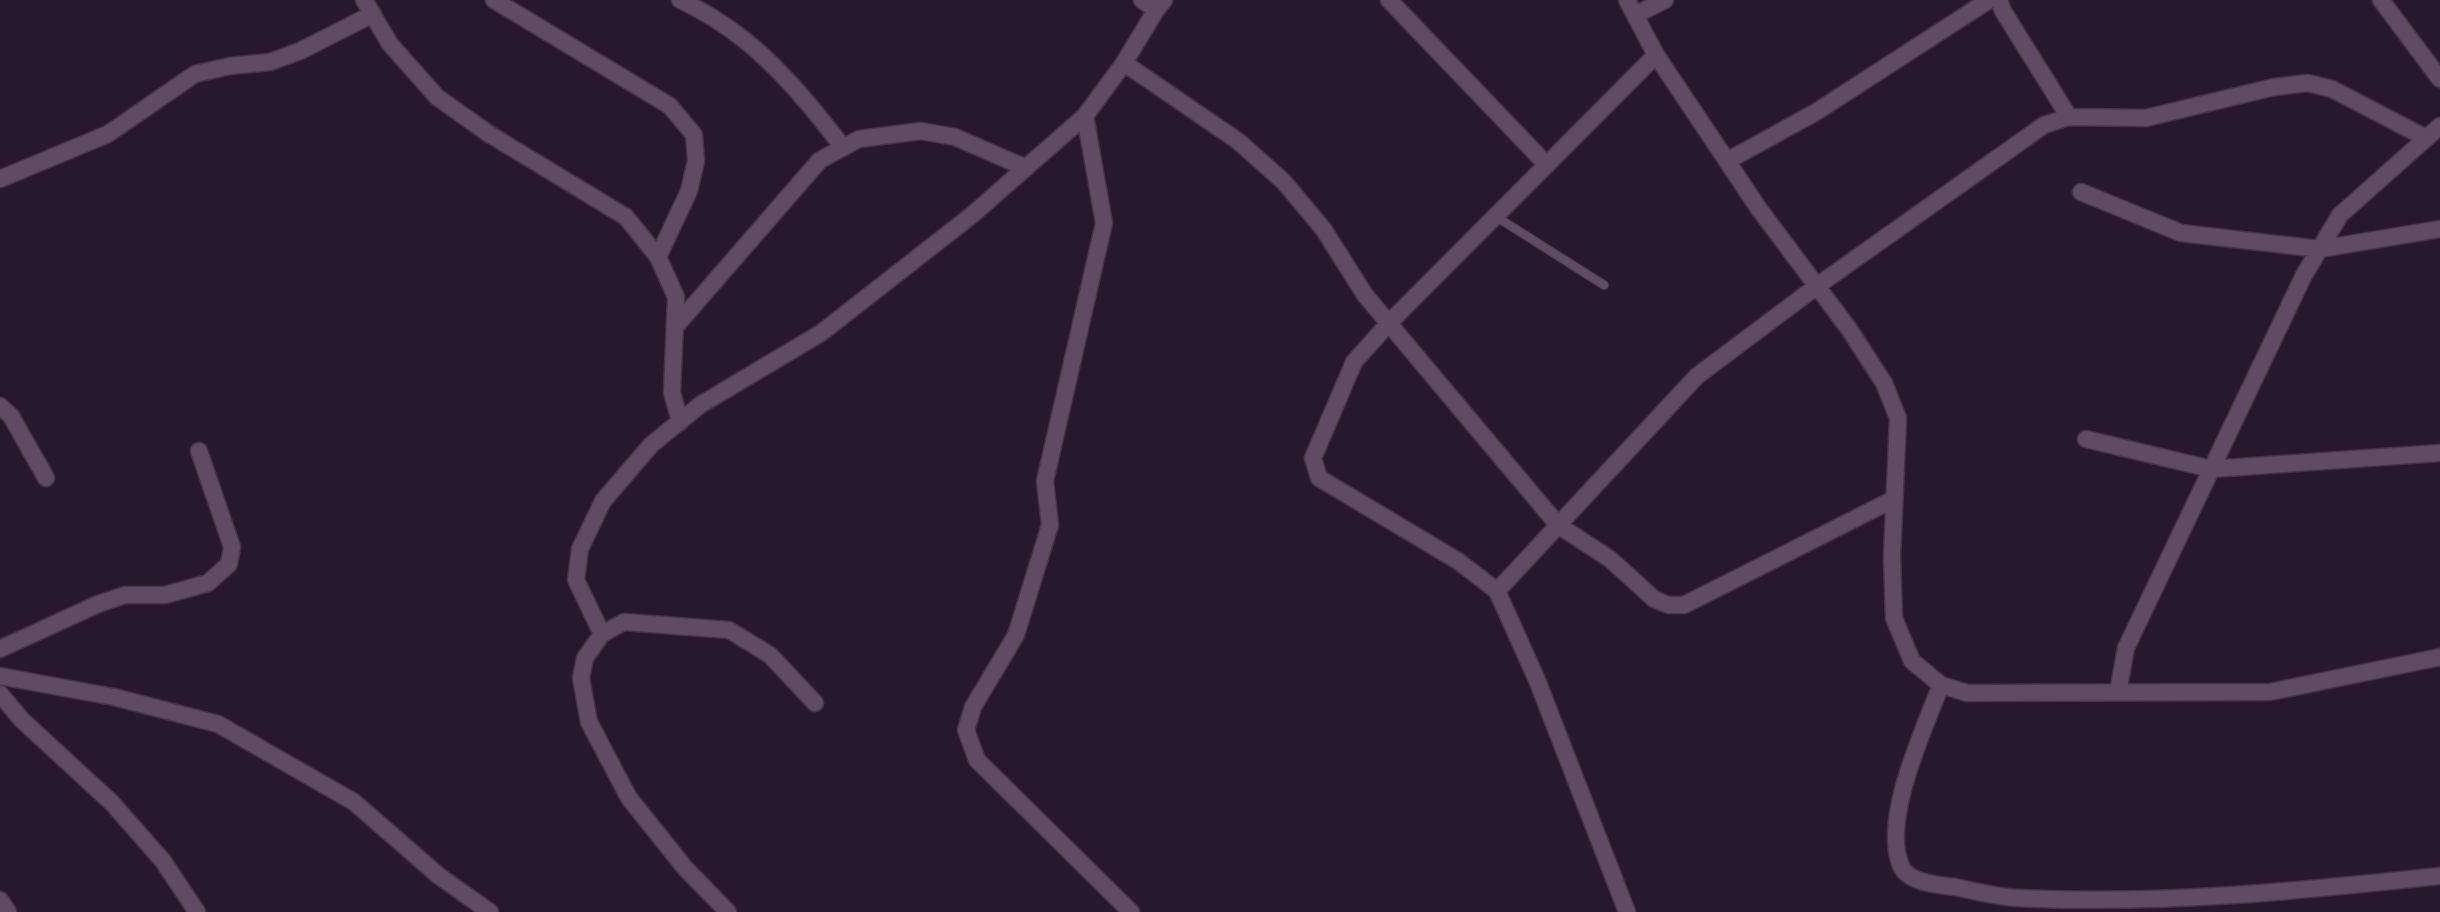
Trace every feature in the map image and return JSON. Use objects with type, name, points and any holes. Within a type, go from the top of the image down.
[{"type":"street","points":[[364,0],[390,44],[437,97],[489,134],[626,217],[658,257],[676,298],[672,392],[680,422]]},
{"type":"street","points":[[494,0],[670,106],[694,135],[696,162],[689,191],[658,257]]},
{"type":"street","points":[[680,0],[695,7],[754,46],[795,86],[843,148]]},
{"type":"street","points":[[1389,0],[1547,165]]},
{"type":"street","points":[[1627,0],[1656,56],[1759,209],[1849,329],[1884,383],[1898,418],[1892,557],[1894,618],[1912,661],[1941,685],[1967,693],[2270,692],[2440,657]]},
{"type":"street","points":[[1635,15],[1665,0]]},
{"type":"street","points":[[1727,161],[1816,112],[1989,0]]},
{"type":"street","points":[[1999,0],[2003,11],[2068,117]]},
{"type":"street","points":[[2381,0],[2440,80]]},
{"type":"street","points":[[602,634],[576,580],[580,549],[603,501],[651,446],[700,406],[821,333],[972,215],[1026,168],[1085,116],[1124,63],[1154,3]]},
{"type":"street","points":[[0,179],[108,134],[195,74],[230,66],[270,62],[300,51],[373,14]]},
{"type":"street","points":[[1626,912],[1537,680],[1498,591],[1458,561],[1320,478],[1314,458],[1354,362],[1389,323],[1656,56]]},
{"type":"street","points":[[1124,63],[1238,142],[1284,182],[1324,230],[1365,295],[1558,525],[1610,559],[1654,599],[1668,605],[1684,605],[1894,499]]},
{"type":"street","points":[[1498,591],[1697,376],[1817,286],[2044,125],[2068,117],[2146,118],[2274,87],[2308,83],[2332,89],[2426,138]]},
{"type":"street","points":[[1085,116],[1104,223],[1045,481],[1050,525],[1016,635],[973,707],[966,730],[977,760],[1131,912]]},
{"type":"street","points":[[2118,692],[2126,648],[2304,275],[2340,215],[2440,126]]},
{"type":"street","points":[[675,327],[820,160],[859,139],[921,132],[955,137],[1026,168]]},
{"type":"street","points":[[2080,192],[2181,233],[2320,249],[2440,228]]},
{"type":"street","points":[[0,406],[7,424],[46,478]]},
{"type":"street","points":[[2086,439],[2211,469],[2440,453]]},
{"type":"street","points":[[0,648],[98,604],[125,595],[165,595],[208,583],[229,564],[232,547],[199,451]]},
{"type":"street","points":[[728,912],[685,868],[628,798],[590,722],[581,678],[585,658],[602,634],[624,622],[729,630],[770,655],[815,703]]},
{"type":"street","points":[[0,676],[114,697],[218,724],[354,802],[439,876],[490,912]]},
{"type":"street","points":[[1941,685],[1907,774],[1897,819],[1896,852],[1901,868],[1911,877],[1929,883],[2016,898],[2175,898],[2315,889],[2440,876]]},
{"type":"street","points":[[0,694],[22,720],[112,803],[164,861],[197,912]]},
{"type":"street","points":[[0,900],[8,912]]},
{"type":"lane","points":[[1495,216],[1604,285]]}]
